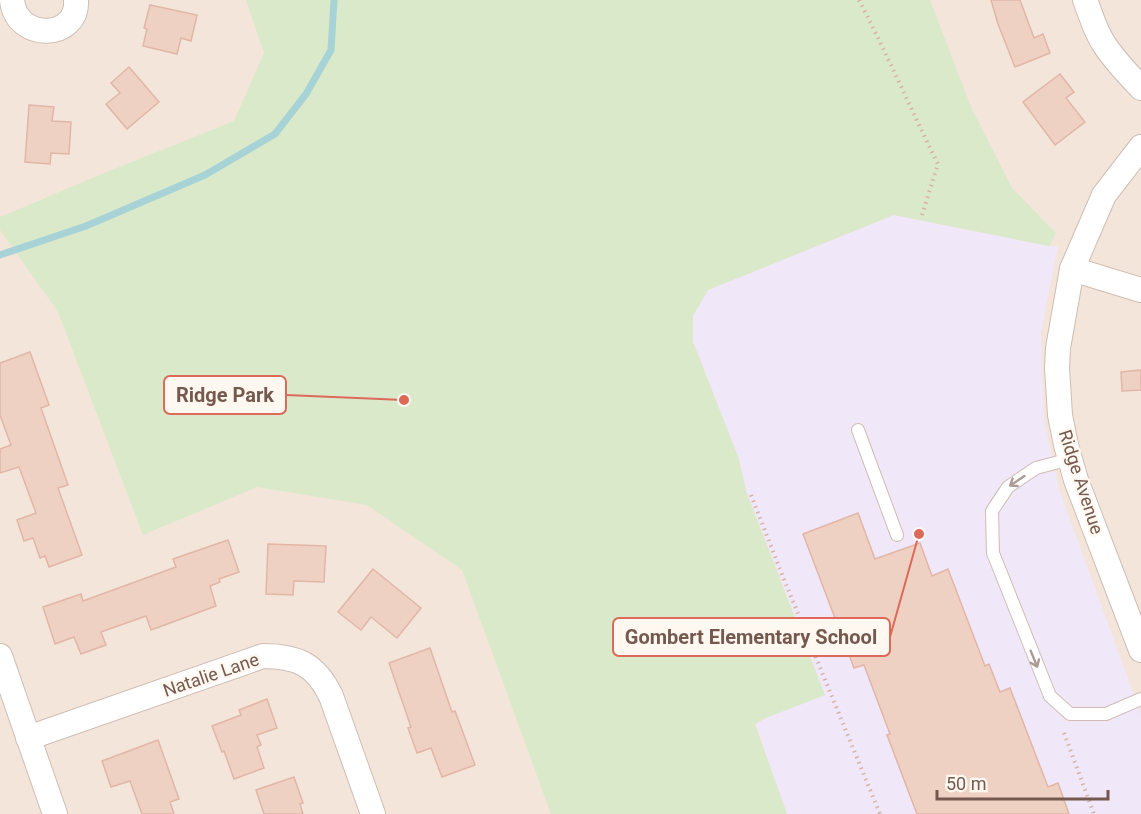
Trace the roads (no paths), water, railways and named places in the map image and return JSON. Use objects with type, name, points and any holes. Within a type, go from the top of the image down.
[{"type":"street","points":[[12,0],[17,16],[26,26],[48,31],[67,24],[75,10],[76,0]]},
{"type":"street","points":[[1085,0],[1103,43],[1141,88]]},
{"type":"street","name":"Ridge Avenue","points":[[1141,147],[1104,195],[1072,269],[1058,348],[1057,368],[1060,416],[1070,459],[1141,650]]},
{"type":"street","points":[[1072,269],[1141,290]]},
{"type":"street","points":[[0,656],[55,814]]},
{"type":"street","name":"Natalie Lane","points":[[28,738],[263,656],[277,656],[301,661],[315,670],[326,685],[373,814]]},
{"type":"lane","points":[[858,430],[897,535]]},
{"type":"lane","points":[[1070,459],[1036,468],[1008,488],[992,511],[993,553],[1050,696],[1070,714],[1106,714],[1141,699]]},
{"type":"waterway","points":[[0,255],[86,226],[205,175],[275,134],[306,94],[331,50],[334,0]]},
{"type":"place","name":"Ridge Park","points":[[404,400]]},
{"type":"place","name":"Gombert Elementary School","points":[[919,534]]}]
